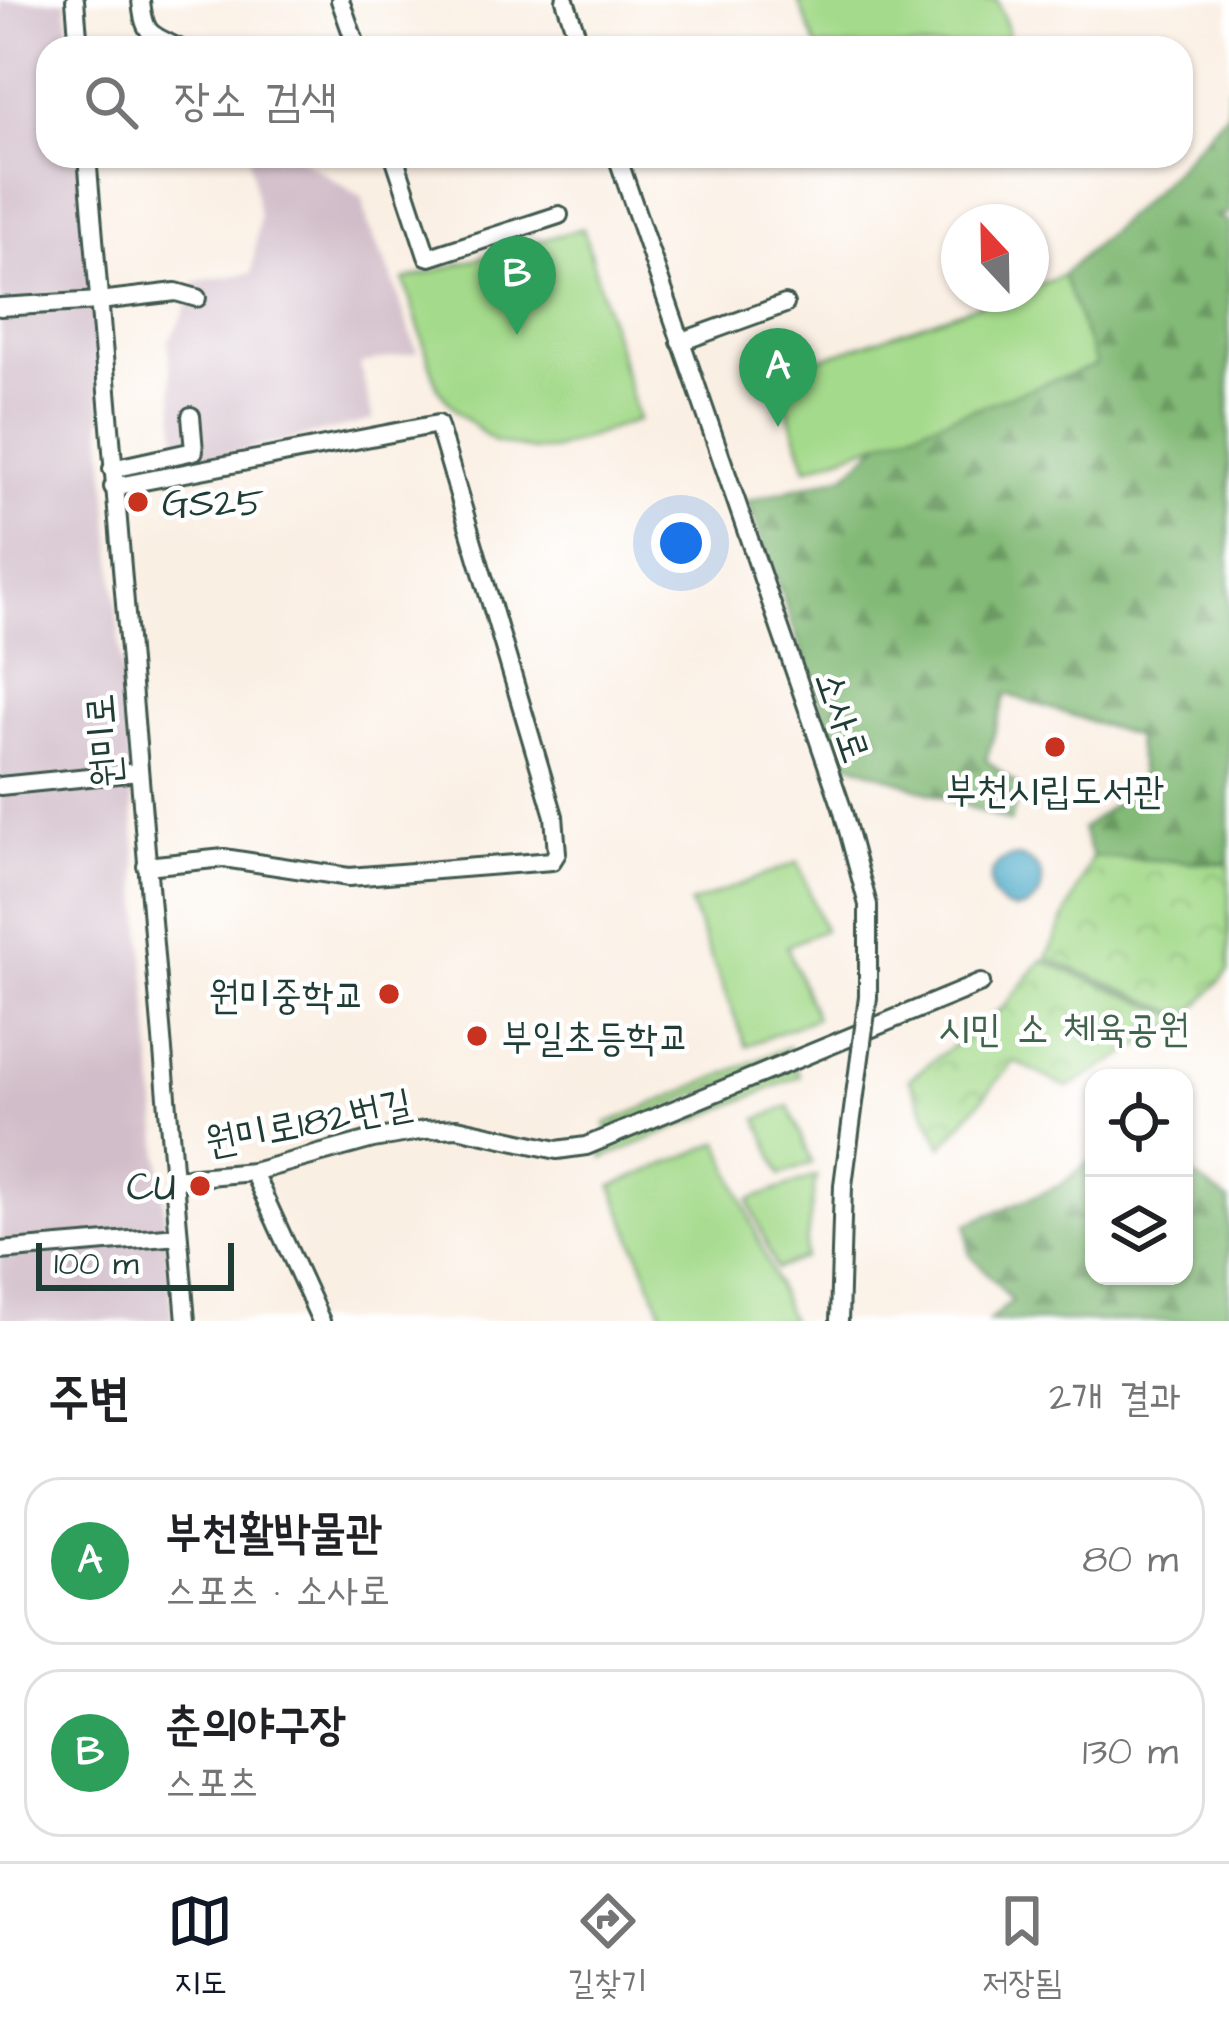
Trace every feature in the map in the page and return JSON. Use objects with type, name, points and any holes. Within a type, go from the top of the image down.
[{"type":"street","points":[[75,0],[78,36]]},
{"type":"street","points":[[141,0],[143,24],[153,36]]},
{"type":"street","points":[[340,0],[353,36]]},
{"type":"street","points":[[565,0],[577,36]]},
{"type":"street","name":"원미로","points":[[88,168],[186,1321]]},
{"type":"street","points":[[398,168],[430,257],[559,215]]},
{"type":"street","name":"소사로","points":[[621,168],[842,808],[868,904],[868,997],[843,1185],[839,1321]]},
{"type":"street","points":[[0,307],[176,292],[197,298]]},
{"type":"street","points":[[680,342],[785,304]]},
{"type":"street","points":[[113,478],[194,451],[191,416]]},
{"type":"street","points":[[113,478],[438,424],[554,816],[557,853],[553,861],[349,878],[224,858],[146,866]]},
{"type":"street","points":[[0,785],[138,772]]},
{"type":"street","name":"원미로182번길","points":[[173,1179],[253,1172],[425,1130],[457,1128],[557,1150],[586,1146],[981,983]]},
{"type":"street","points":[[253,1172],[321,1321]]},
{"type":"street","points":[[0,1251],[178,1236]]},
{"type":"shaded area","points":[[0,0],[66,0],[70,36],[36,36],[36,168],[82,168],[173,1321],[0,1321]]},
{"type":"shaded area","points":[[251,168],[315,168],[363,198],[368,225],[417,352],[360,364],[373,420],[179,466],[168,341],[196,281],[252,273],[259,217]]},
{"type":"green space","points":[[798,0],[997,0],[1008,29],[1008,36],[812,36]]},
{"type":"green space","points":[[1229,87],[1229,214],[1216,216],[1229,223],[1229,863],[1092,857],[1082,829],[1131,791],[1141,774],[1135,736],[1006,694],[986,760],[1021,788],[1010,822],[841,760],[748,501],[845,475],[1022,312],[1049,312],[1049,287],[1176,168],[1193,168],[1193,149],[1227,112]]},
{"type":"green space","points":[[583,228],[638,420],[552,450],[494,442],[458,413],[438,389],[404,280]]},
{"type":"green space","points":[[1063,276],[1096,365],[807,468],[776,374],[957,312],[1049,312],[1049,281]]},
{"type":"green space","points":[[1092,857],[1229,864],[1229,971],[1188,1017],[1047,958]]},
{"type":"green space","points":[[798,862],[824,930],[787,946],[816,1018],[746,1046],[690,904]]},
{"type":"green space","name":"시민 소 체육공원","points":[[1042,960],[1185,1019],[1100,1069],[1085,1069],[1085,1078],[1068,1088],[1014,1061],[942,1147],[909,1079],[1005,1006]]},
{"type":"green space","points":[[788,1047],[793,1054],[607,1132],[606,1124]]},
{"type":"green space","points":[[796,1067],[800,1076],[604,1158],[600,1149]]},
{"type":"green space","points":[[789,1106],[812,1163],[781,1175],[758,1119]]},
{"type":"green space","points":[[720,1142],[791,1321],[666,1321],[612,1186]]},
{"type":"green space","points":[[1085,1165],[1085,1285],[1193,1285],[1193,1175],[1229,1201],[1229,1321],[989,1321],[1012,1301],[969,1253],[967,1224],[1061,1185]]},
{"type":"green space","points":[[816,1176],[804,1258],[776,1269],[749,1200]]},
{"type":"water","points":[[1016,857],[1035,864],[1042,883],[1035,902],[1016,909],[997,902],[990,883],[997,864]]},
{"type":"place","name":"춘의야구장","points":[[517,335]]},
{"type":"place","name":"부천활박물관","points":[[778,427]]},
{"type":"place","name":"GS25","points":[[138,502]]},
{"type":"place","name":"부천시립도서관","points":[[1055,747]]},
{"type":"place","name":"원미중학교","points":[[389,994]]},
{"type":"place","name":"부일초등학교","points":[[477,1036]]},
{"type":"place","name":"CU","points":[[200,1186]]}]
